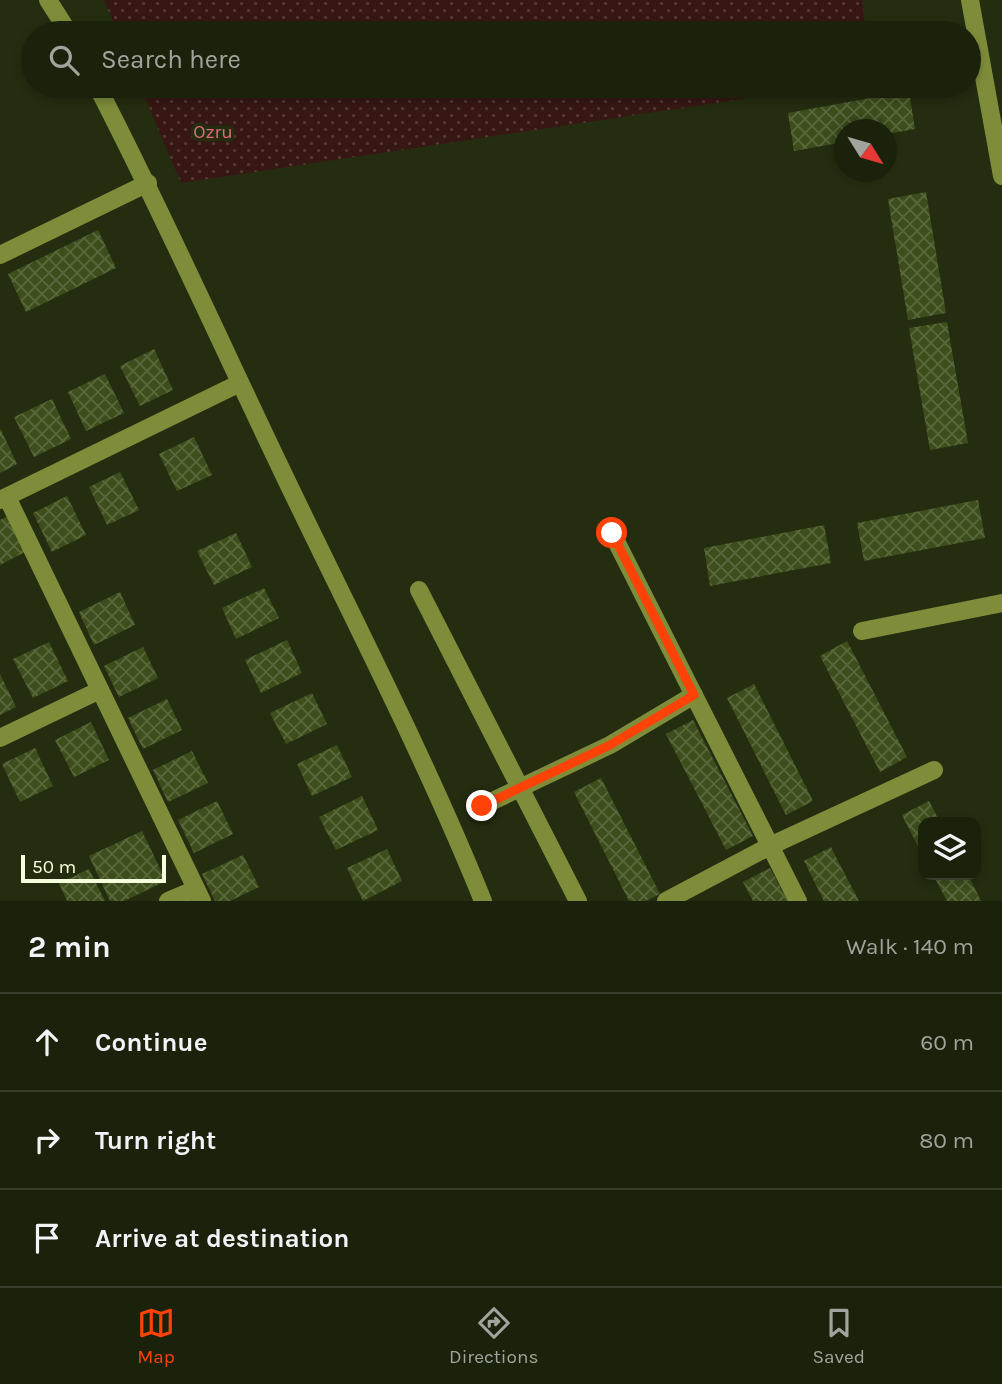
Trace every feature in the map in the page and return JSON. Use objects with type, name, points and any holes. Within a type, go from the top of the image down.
[{"type":"street","points":[[48,0],[61,21]]},
{"type":"street","points":[[970,0],[974,21]]},
{"type":"street","points":[[981,60],[1002,176]]},
{"type":"street","points":[[103,98],[148,183],[240,383],[451,821],[483,901]]},
{"type":"street","points":[[0,255],[148,183]]},
{"type":"street","points":[[168,901],[199,895],[3,499],[240,383]]},
{"type":"street","points":[[612,533],[798,901]]},
{"type":"street","points":[[419,590],[578,901]]},
{"type":"street","points":[[862,631],[1002,603]]},
{"type":"street","points":[[0,738],[100,691]]},
{"type":"street","points":[[482,806],[610,745],[694,695]]},
{"type":"street","points":[[666,901],[770,846],[934,770]]},
{"type":"green space","points":[[104,0],[862,0],[865,21],[113,21]]},
{"type":"green space","name":"Ozru","points":[[145,98],[749,98],[181,183]]},
{"type":"building","points":[[870,98],[910,98],[915,129],[897,132],[897,119],[834,119],[834,144],[794,151],[788,113]]},
{"type":"building","points":[[926,192],[946,313],[908,320],[888,199]]},
{"type":"building","points":[[98,230],[116,268],[26,312],[8,274]]},
{"type":"building","points":[[947,322],[968,443],[930,450],[909,328]]},
{"type":"building","points":[[154,349],[173,390],[140,406],[120,366]]},
{"type":"building","points":[[105,374],[124,413],[86,431],[68,392]]},
{"type":"building","points":[[52,399],[71,439],[34,457],[14,417]]},
{"type":"building","points":[[0,428],[17,464],[0,473]]},
{"type":"building","points":[[194,437],[212,475],[177,491],[159,454]]},
{"type":"building","points":[[120,472],[139,510],[107,525],[89,487]]},
{"type":"building","points":[[67,496],[86,535],[52,552],[33,513]]},
{"type":"building","points":[[978,500],[985,538],[864,561],[857,523]]},
{"type":"building","points":[[10,515],[27,551],[0,565],[0,520]]},
{"type":"building","points":[[824,525],[831,563],[710,586],[704,548]]},
{"type":"building","points":[[236,533],[252,567],[214,585],[197,551]]},
{"type":"building","points":[[264,588],[279,618],[236,639],[222,608]]},
{"type":"building","points":[[120,592],[135,625],[94,645],[79,612]]},
{"type":"building","points":[[287,640],[302,673],[261,693],[245,660]]},
{"type":"building","points":[[847,641],[907,757],[880,772],[820,656]]},
{"type":"building","points":[[49,642],[68,681],[33,698],[13,659]]},
{"type":"building","points":[[143,647],[158,678],[119,697],[104,666]]},
{"type":"building","points":[[0,674],[16,707],[0,715]]},
{"type":"building","points":[[754,684],[813,801],[786,815],[727,698]]},
{"type":"building","points":[[312,693],[327,724],[286,744],[270,713]]},
{"type":"building","points":[[167,699],[182,730],[143,749],[128,718]]},
{"type":"building","points":[[693,720],[753,836],[726,850],[666,734]]},
{"type":"building","points":[[91,722],[109,760],[74,777],[55,740]]},
{"type":"building","points":[[337,745],[352,777],[312,796],[297,764]]},
{"type":"building","points":[[35,748],[53,786],[20,802],[2,764]]},
{"type":"building","points":[[192,751],[208,783],[168,802],[153,770]]},
{"type":"building","points":[[601,778],[660,894],[646,901],[629,901],[574,792]]},
{"type":"building","points":[[362,796],[378,830],[336,850],[319,817]]},
{"type":"building","points":[[217,801],[233,834],[194,853],[178,820]]},
{"type":"building","points":[[929,801],[937,817],[918,817],[918,846],[902,815]]},
{"type":"building","points":[[142,831],[166,881],[124,901],[110,901],[89,856]]},
{"type":"building","points":[[831,847],[859,901],[824,901],[804,861]]},
{"type":"building","points":[[387,849],[402,881],[363,901],[347,868]]},
{"type":"building","points":[[243,855],[259,887],[230,901],[215,901],[202,874]]},
{"type":"building","points":[[770,868],[788,901],[753,901],[743,882]]},
{"type":"building","points":[[89,869],[105,901],[67,901],[59,883]]},
{"type":"building","points":[[936,880],[970,880],[981,901],[947,901]]},
{"type":"route","points":[[482,806],[610,745],[694,695],[612,533]]}]
